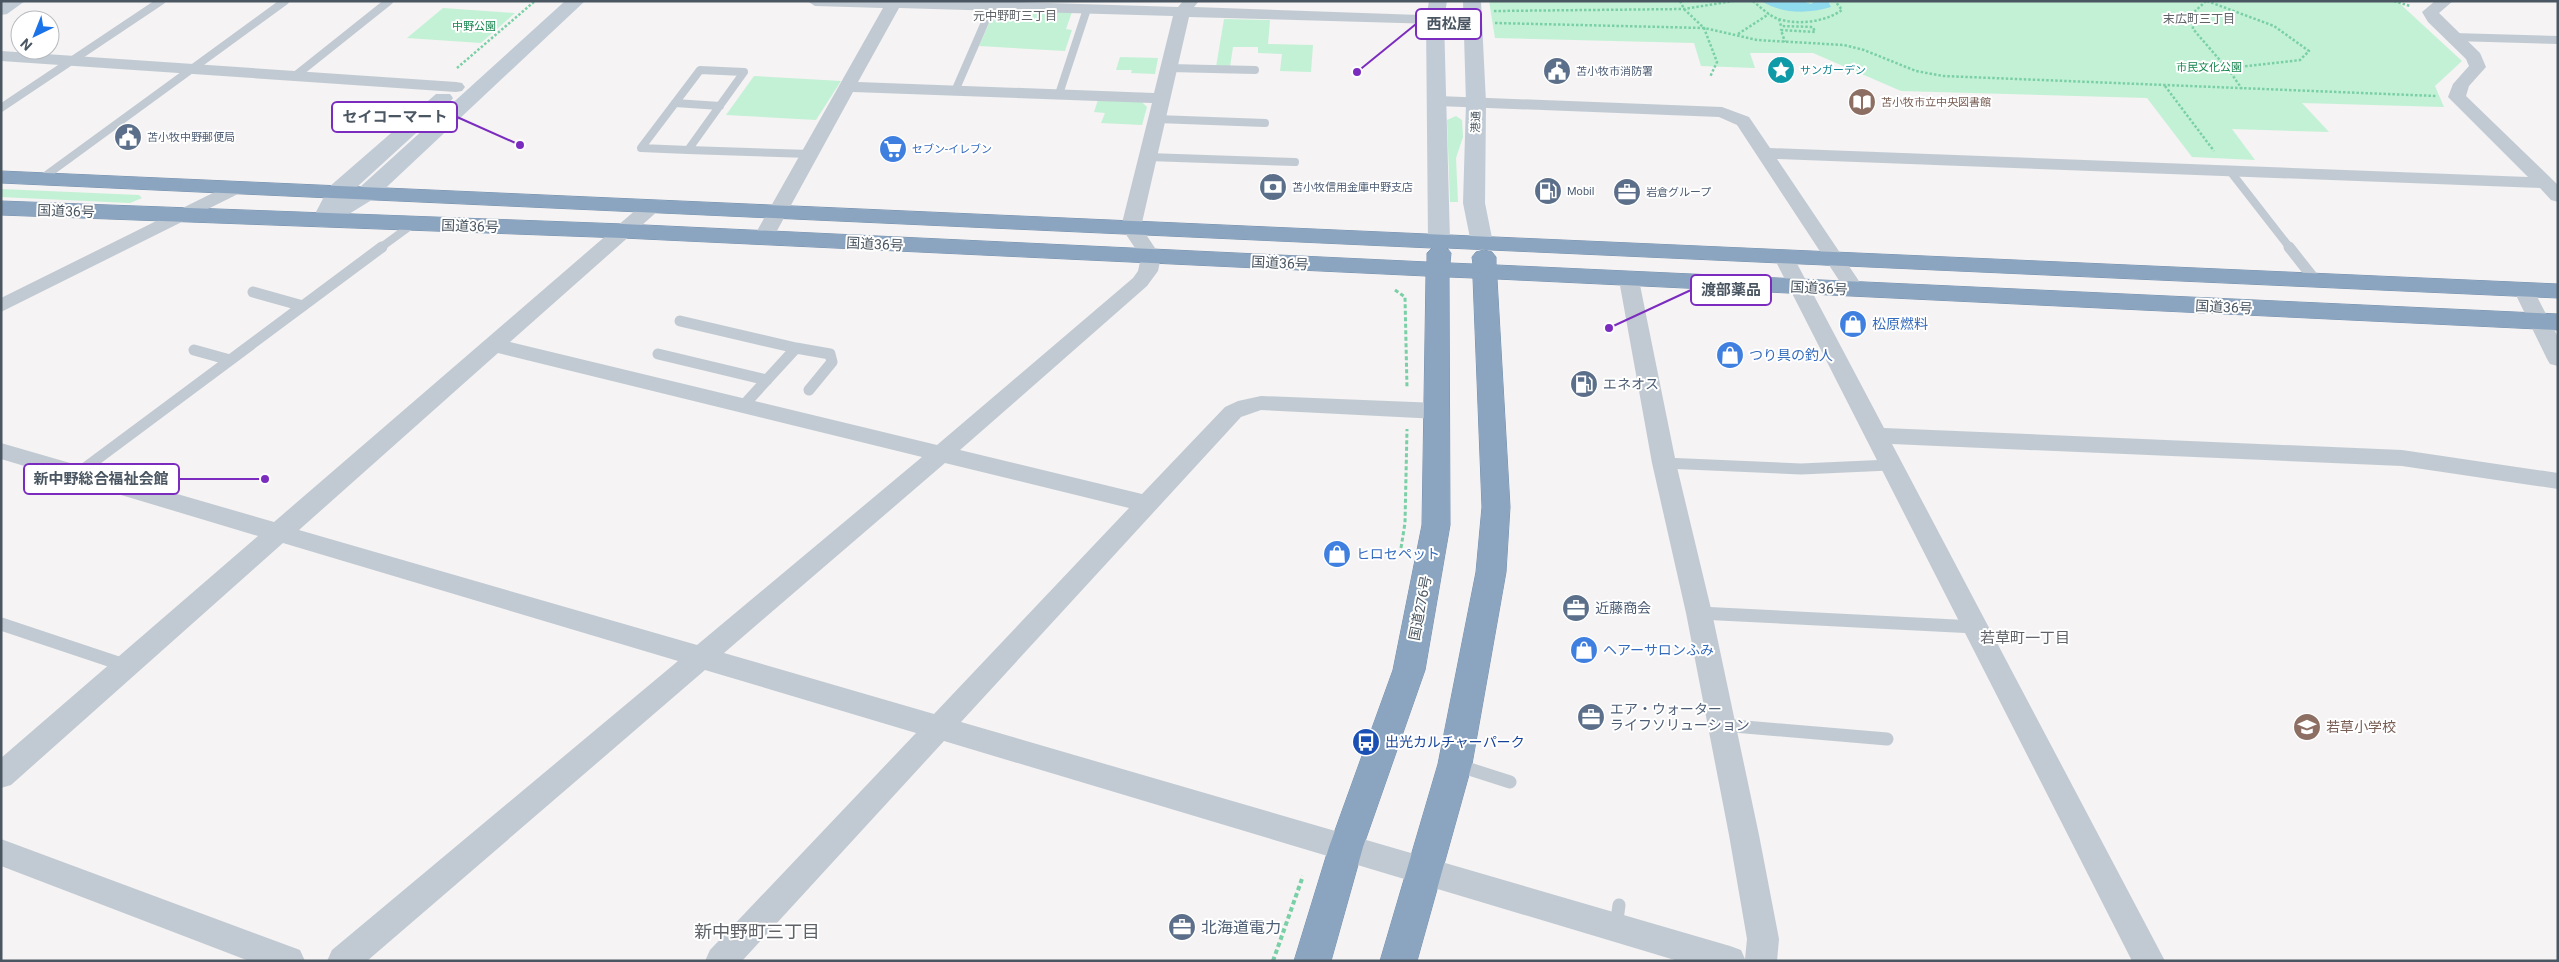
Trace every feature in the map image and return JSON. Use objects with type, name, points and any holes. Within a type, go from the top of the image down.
[{"type":"highway","name":"国道36号","points":[[1,177],[2558,291]]},
{"type":"highway","name":"国道36号","points":[[1,208],[763,238],[1486,274],[2549,322]]},
{"type":"highway","name":"国道276号","points":[[1312,961],[1346,847],[1409,670],[1436,525],[1439,241]]},
{"type":"highway","points":[[1398,961],[1455,764],[1480,640],[1491,572],[1496,507],[1486,274],[1482,243]]},
{"type":"street","points":[[1,10],[16,1]]},
{"type":"street","points":[[323,220],[337,192],[446,86],[552,1]]},
{"type":"street","points":[[323,220],[366,193],[576,1]]},
{"type":"street","points":[[815,1],[1087,9],[1186,7],[1471,11]]},
{"type":"street","points":[[2445,1],[2430,12],[2434,19],[2474,57],[2478,67],[2460,85],[2456,91],[2457,97],[2558,196]]},
{"type":"street","points":[[763,238],[894,2]]},
{"type":"street","points":[[343,961],[940,455],[1140,282],[1148,271],[1151,257],[1131,227],[1169,68],[1186,7]]},
{"type":"street","points":[[1437,10],[1439,241]]},
{"type":"street","name":"港通","points":[[1471,11],[1476,103],[1474,203],[1482,243]]},
{"type":"street","points":[[1,56],[446,86]]},
{"type":"street","points":[[846,87],[1162,98]]},
{"type":"street","points":[[1438,101],[1722,112],[1743,121],[1855,290]]},
{"type":"street","points":[[1766,153],[2544,183]]},
{"type":"street","points":[[1,306],[234,188]]},
{"type":"street","points":[[1,776],[652,206]]},
{"type":"street","points":[[1782,256],[2149,961]]},
{"type":"street","points":[[1629,280],[1664,463],[1699,613],[1720,725],[1744,835],[1763,939],[1761,961]]},
{"type":"street","points":[[2522,289],[2549,322],[2558,359]]},
{"type":"street","points":[[493,345],[1147,504]]},
{"type":"street","points":[[721,961],[1233,412],[1246,406],[1261,403],[1438,411]]},
{"type":"street","points":[[1874,435],[2402,458],[2558,481]]},
{"type":"street","points":[[1,451],[1317,839],[1425,870],[1618,916],[1730,961]]},
{"type":"street","points":[[1,852],[290,961]]},
{"type":"lane","points":[[1,108],[162,1]]},
{"type":"lane","points":[[41,178],[284,1]]},
{"type":"lane","points":[[295,76],[389,1]]},
{"type":"lane","points":[[955,91],[992,6]]},
{"type":"lane","points":[[1058,94],[1087,9]]},
{"type":"lane","points":[[2452,37],[2558,40]]},
{"type":"lane","points":[[1169,68],[1255,70]]},
{"type":"lane","points":[[688,150],[744,72],[700,70],[641,148],[688,150],[810,154]]},
{"type":"lane","points":[[675,103],[720,106]]},
{"type":"lane","points":[[1157,119],[1265,122]]},
{"type":"lane","points":[[1148,157],[1295,162]]},
{"type":"lane","points":[[2230,171],[2314,280]]},
{"type":"lane","points":[[77,474],[413,224]]},
{"type":"lane","points":[[253,292],[304,306]]},
{"type":"lane","points":[[680,321],[830,354],[832,362],[808,390]]},
{"type":"lane","points":[[743,406],[796,348]]},
{"type":"lane","points":[[194,350],[230,360]]},
{"type":"lane","points":[[658,354],[767,380]]},
{"type":"lane","points":[[1664,463],[1801,469],[1890,465]]},
{"type":"lane","points":[[1699,613],[1975,627]]},
{"type":"lane","points":[[1,624],[127,666]]},
{"type":"lane","points":[[1720,725],[1887,739]]},
{"type":"lane","points":[[1455,764],[1510,782]]},
{"type":"path","points":[[446,86],[535,1]]},
{"type":"path","points":[[1680,1],[1684,9],[1704,28],[1717,62],[1710,77]]},
{"type":"path","points":[[1492,11],[1684,9],[1733,1]]},
{"type":"path","points":[[1753,1],[1779,19],[1817,20],[1836,16],[1842,10],[1835,1]]},
{"type":"path","points":[[2231,73],[2239,67],[2300,60],[2309,51],[2291,35],[2256,17],[2206,1],[2192,14],[2193,29],[2231,73],[2242,89]]},
{"type":"path","points":[[1738,34],[1770,14]]},
{"type":"path","points":[[1779,19],[1781,26],[1813,27],[1815,32],[1781,30],[1785,42]]},
{"type":"path","points":[[1494,23],[1704,28],[1738,34],[1757,40],[1844,44],[1916,71],[1943,76],[2457,97]]},
{"type":"path","points":[[2165,86],[2230,171]]},
{"type":"path","points":[[1400,551],[1406,523],[1405,297]]},
{"type":"path","points":[[1272,961],[1317,839]]},
{"type":"green space","name":"市民文化公園","points":[[1489,1],[2397,1],[2462,61],[2435,86],[2444,107],[2302,103],[2329,132],[2232,129],[2255,160],[2192,157],[2147,98],[1901,91],[1813,53],[1750,53],[1755,68],[1701,66],[1694,43],[1495,38]]},
{"type":"green space","name":"中野公園","points":[[443,8],[515,13],[481,43],[407,38]]},
{"type":"green space","points":[[995,10],[1072,12],[1066,29],[1072,30],[1065,51],[979,46]]},
{"type":"green space","points":[[1224,19],[1270,20],[1268,44],[1313,45],[1311,72],[1280,71],[1282,54],[1258,53],[1258,47],[1233,47],[1230,67],[1216,67]]},
{"type":"green space","points":[[1120,57],[1158,58],[1155,74],[1131,73],[1132,70],[1116,70]]},
{"type":"green space","points":[[754,76],[841,81],[816,120],[726,115]]},
{"type":"green space","points":[[1098,100],[1142,102],[1147,107],[1142,125],[1101,123],[1105,113],[1094,112]]},
{"type":"green space","points":[[1456,116],[1462,120],[1463,137],[1456,158],[1458,202],[1450,202],[1447,120]]},
{"type":"green space","points":[[1,189],[139,195],[142,198],[130,203],[1,197]]},
{"type":"water","points":[[1761,1],[1802,1],[1811,4],[1815,1],[1828,1],[1831,7],[1804,12],[1778,8]]},
{"type":"place","name":"サンガーデン","points":[[1781,70]]},
{"type":"place","name":"苫小牧市消防署","points":[[1557,71]]},
{"type":"place","name":"西松屋","points":[[1357,72]]},
{"type":"place","name":"苫小牧市立中央図書館","points":[[1862,102]]},
{"type":"place","name":"苫小牧中野郵便局","points":[[128,137]]},
{"type":"place","name":"セイコーマート","points":[[520,145]]},
{"type":"place","name":"セブン-イレブン","points":[[893,149]]},
{"type":"place","name":"苫小牧信用金庫中野支店","points":[[1273,187]]},
{"type":"place","name":"Mobil","points":[[1548,191]]},
{"type":"place","name":"岩倉グループ","points":[[1627,192]]},
{"type":"place","name":"松原燃料","points":[[1853,324]]},
{"type":"place","name":"渡部薬品","points":[[1609,328]]},
{"type":"place","name":"つり具の釣人","points":[[1730,355]]},
{"type":"place","name":"エネオス","points":[[1584,384]]},
{"type":"place","name":"新中野総合福祉会館","points":[[265,479]]},
{"type":"place","name":"ヒロセペット","points":[[1337,554]]},
{"type":"place","name":"近藤商会","points":[[1576,608]]},
{"type":"place","name":"ヘアーサロンふみ","points":[[1584,650]]},
{"type":"place","name":"エア・ウォーター ライフソリューション","points":[[1591,717]]},
{"type":"place","name":"若草小学校","points":[[2307,727]]},
{"type":"place","name":"出光カルチャーパーク","points":[[1366,742]]},
{"type":"place","name":"北海道電力","points":[[1182,927]]},
{"type":"district","name":"元中野町三丁目","points":[[1015,16]]},
{"type":"district","name":"末広町三丁目","points":[[2199,19]]},
{"type":"district","name":"若草町一丁目","points":[[2025,638]]},
{"type":"district","name":"新中野町三丁目","points":[[757,931]]}]
